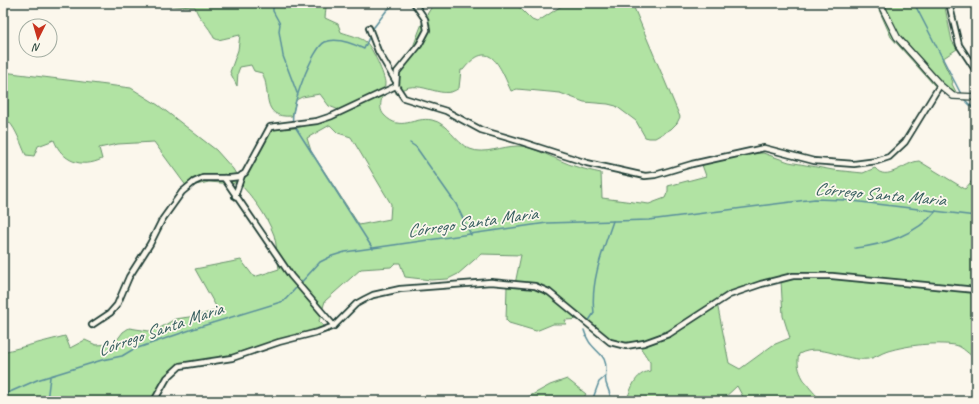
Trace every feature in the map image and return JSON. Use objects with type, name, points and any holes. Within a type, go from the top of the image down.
[{"type":"street","points":[[396,86],[398,70],[418,44],[426,30],[425,19],[414,3]]},
{"type":"street","points":[[880,3],[897,37],[940,85],[950,94],[960,97],[976,97]]},
{"type":"street","points":[[949,3],[960,44],[976,71]]},
{"type":"street","points":[[369,28],[378,51],[393,76],[400,94],[407,99],[451,113],[477,129],[587,163],[648,176],[764,148],[797,158],[814,161],[854,164],[876,161],[894,153],[905,142],[940,85]]},
{"type":"street","points":[[92,325],[110,313],[117,305],[131,273],[150,244],[162,220],[182,192],[194,182],[203,178],[224,178],[242,175],[248,170],[270,127],[317,121],[332,116],[396,86]]},
{"type":"street","points":[[235,196],[242,175]]},
{"type":"street","points":[[224,178],[298,285],[316,303],[334,326]]},
{"type":"street","points":[[154,401],[166,378],[180,366],[232,358],[280,342],[318,332],[334,326],[356,304],[373,295],[386,292],[445,285],[505,282],[526,284],[543,288],[610,342],[626,346],[644,343],[669,334],[729,295],[761,284],[793,276],[832,276],[976,290]]},
{"type":"green space","points":[[155,3],[358,3],[326,7],[325,18],[338,24],[341,32],[358,37],[369,45],[381,68],[385,83],[381,108],[384,115],[390,120],[396,123],[408,123],[425,119],[432,120],[443,125],[460,142],[475,151],[487,151],[512,146],[523,146],[574,166],[601,173],[602,198],[649,204],[665,198],[668,191],[668,186],[706,176],[702,165],[742,155],[763,153],[789,162],[833,170],[863,173],[875,168],[880,172],[890,173],[913,162],[919,161],[965,189],[976,176],[976,358],[958,346],[947,344],[904,347],[888,351],[868,359],[850,358],[816,350],[799,354],[798,360],[798,366],[803,378],[819,398],[815,401],[755,401],[743,397],[737,386],[721,401],[626,401],[637,378],[640,375],[650,371],[650,362],[638,344],[614,343],[584,319],[565,320],[566,324],[553,324],[536,331],[509,323],[506,320],[507,286],[515,284],[521,255],[481,254],[458,274],[448,279],[431,280],[405,277],[400,263],[395,263],[391,267],[361,269],[325,301],[319,321],[329,332],[286,340],[234,359],[184,366],[168,377],[157,401],[3,401],[3,352],[65,336],[70,348],[85,340],[96,345],[114,344],[123,332],[129,328],[149,331],[160,328],[175,319],[196,316],[218,310],[195,269],[241,260],[254,277],[279,269],[275,239],[271,227],[258,206],[237,181],[233,184],[209,182],[187,187],[154,142],[118,144],[99,148],[102,159],[87,163],[80,163],[67,158],[57,147],[54,140],[38,146],[34,156],[26,155],[14,128],[7,120],[3,118],[3,72],[131,88],[158,105],[216,150],[233,169],[237,176],[237,180],[244,172],[266,130],[296,128],[321,122],[341,114],[339,110],[329,106],[320,94],[302,97],[296,100],[292,116],[282,116],[275,113],[268,102],[265,80],[262,73],[254,71],[251,65],[240,67],[237,86],[230,72],[238,50],[240,35],[218,40],[214,38],[196,11],[195,7],[157,5]],"holes":[[[330,125],[338,133],[351,137],[391,204],[390,219],[359,225],[311,151],[307,138]],[[781,281],[783,316],[790,338],[773,345],[740,369],[729,363],[717,303],[738,293]]]},
{"type":"green space","points":[[434,3],[507,3],[518,6],[532,20],[537,22],[566,3],[632,3],[680,117],[671,129],[655,138],[645,137],[636,121],[616,106],[584,102],[560,93],[517,89],[511,91],[498,65],[487,55],[480,56],[472,60],[463,70],[461,70],[459,88],[452,92],[412,87],[404,89],[396,94],[397,75],[411,52],[423,21]]},
{"type":"green space","points":[[876,3],[944,3],[952,41],[957,49],[942,59],[953,82],[952,84],[956,92],[954,95],[934,85],[891,37]]},
{"type":"green space","points":[[567,379],[586,394],[582,401],[521,401],[550,385]]},
{"type":"waterway","points":[[273,3],[273,11],[280,24],[279,31],[283,56],[297,93]]},
{"type":"waterway","points":[[371,31],[387,10],[397,3]]},
{"type":"waterway","points":[[914,3],[961,94]]},
{"type":"waterway","points":[[293,123],[298,93],[314,55],[320,46],[325,42],[335,40],[350,43],[364,49],[370,35]]},
{"type":"waterway","points":[[964,99],[976,111]]},
{"type":"waterway","points":[[296,128],[373,249]]},
{"type":"waterway","points":[[410,143],[416,147],[456,204],[471,235]]},
{"type":"waterway","name":"Córrego Santa Maria","points":[[3,395],[37,380],[102,360],[122,356],[132,350],[196,328],[284,301],[320,262],[345,252],[547,223],[649,220],[815,199],[844,200],[976,216]]},
{"type":"waterway","points":[[855,248],[888,241],[910,232],[936,211]]},
{"type":"waterway","points":[[588,322],[594,313],[593,301],[598,266],[613,221]]},
{"type":"waterway","points":[[584,330],[589,342],[604,359],[606,366],[606,383],[611,401]]},
{"type":"waterway","points":[[592,401],[599,382],[606,376]]},
{"type":"waterway","points":[[47,401],[50,377]]}]
